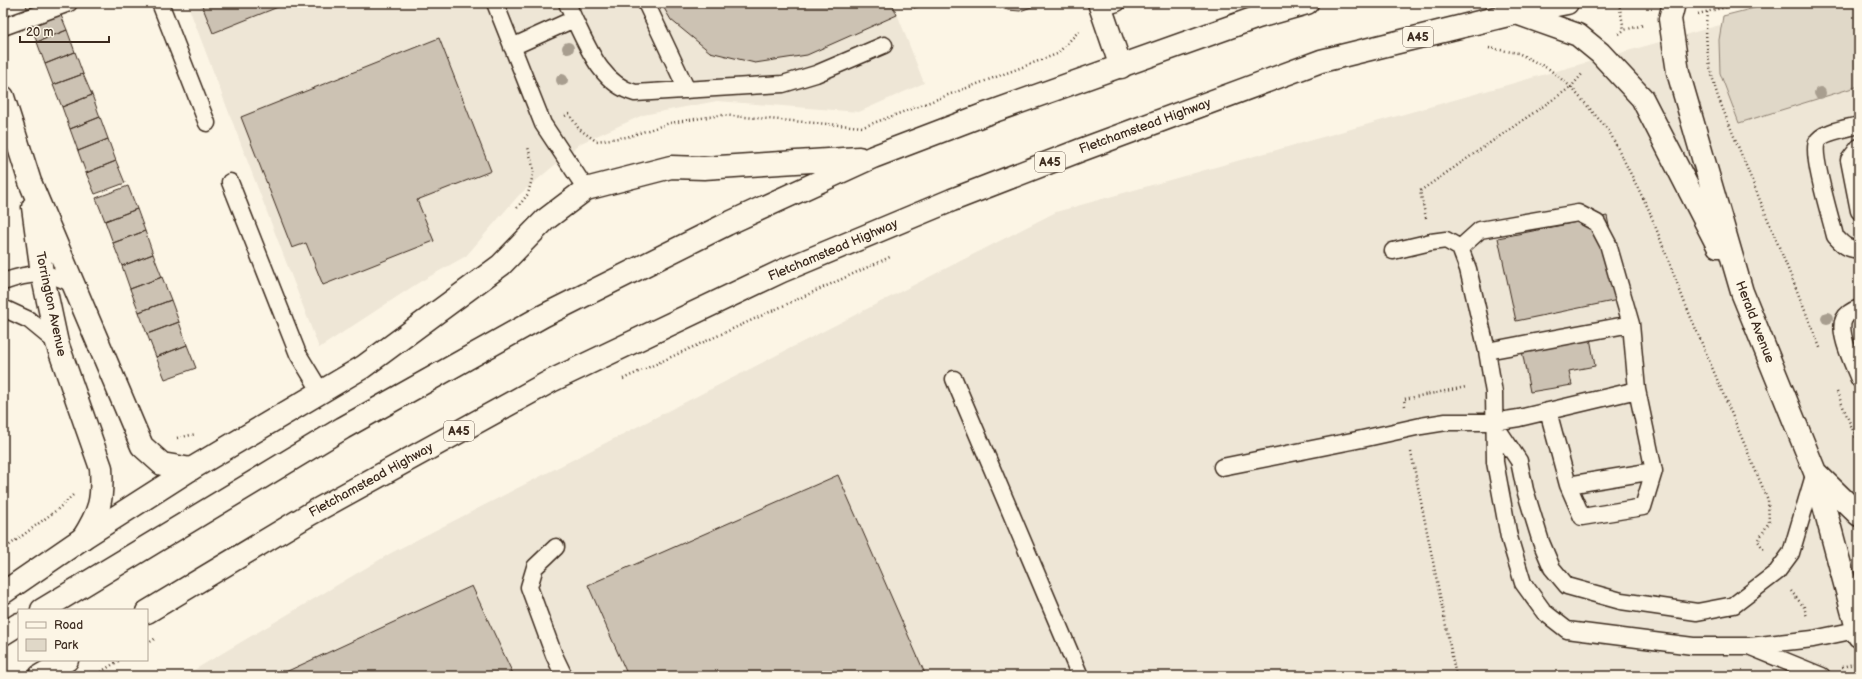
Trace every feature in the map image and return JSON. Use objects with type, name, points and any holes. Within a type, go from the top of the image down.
[{"type":"main road","points":[[44,609],[343,428],[543,316],[728,224],[873,157],[983,115],[1258,17],[1308,3]]},
{"type":"main road","name":"Fletchamstead Highway","points":[[148,611],[310,514],[551,381],[782,270],[973,192],[1082,150],[1321,62],[1516,13],[1567,3]]},
{"type":"main road","name":"Herald Avenue","points":[[1674,3],[1670,19],[1678,72],[1742,292],[1815,472],[1858,632]]},
{"type":"main road","points":[[1106,5],[1121,67]]},
{"type":"main road","points":[[1516,13],[1578,35],[1600,53],[1642,98],[1742,292]]},
{"type":"main road","name":"Torrington Avenue","points":[[3,97],[30,182],[142,446],[162,464],[191,469]]},
{"type":"main road","points":[[3,593],[83,538],[191,469],[363,367],[501,265],[545,220],[586,189],[671,167],[704,168],[873,157]]},
{"type":"main road","name":"Torrington Avenue","points":[[30,182],[42,273],[57,343],[101,468],[102,487],[96,517],[83,538]]},
{"type":"main road","points":[[1815,472],[1859,515]]},
{"type":"main road","points":[[3,634],[18,625]]},
{"type":"main road","points":[[40,676],[65,661]]},
{"type":"lane","points":[[3,27],[69,3]]},
{"type":"lane","points":[[160,3],[207,123]]},
{"type":"lane","points":[[495,3],[544,124],[586,189]]},
{"type":"lane","points":[[567,3],[592,55],[602,71],[619,86],[635,93],[783,84],[816,74],[884,45]]},
{"type":"lane","points":[[646,3],[688,90]]},
{"type":"lane","points":[[512,47],[574,19]]},
{"type":"lane","points":[[1859,125],[1823,136],[1817,142],[1815,156],[1835,236],[1843,246],[1853,250],[1859,249]]},
{"type":"lane","points":[[1859,147],[1849,160],[1859,211]]},
{"type":"lane","points":[[230,182],[298,354],[320,392]]},
{"type":"lane","points":[[1460,248],[1480,230],[1578,213],[1596,223],[1608,244],[1631,324],[1637,390],[1654,471],[1643,507],[1582,517],[1568,485],[1548,411]]},
{"type":"lane","points":[[1393,251],[1446,240],[1460,248],[1468,269],[1487,351],[1494,393],[1493,422],[1495,462],[1509,536],[1523,584],[1544,612],[1567,630],[1693,646],[1750,646],[1858,632]]},
{"type":"lane","points":[[3,282],[18,276],[42,273],[62,278],[75,286]]},
{"type":"lane","points":[[3,308],[29,320],[57,343]]},
{"type":"lane","points":[[1859,308],[1851,311],[1844,319],[1842,329],[1859,379]]},
{"type":"lane","points":[[1487,351],[1631,324]]},
{"type":"lane","points":[[954,379],[1080,676]]},
{"type":"lane","points":[[1222,467],[1446,422],[1493,422],[1637,390]]},
{"type":"lane","points":[[1493,422],[1519,461],[1525,490],[1541,542],[1552,568],[1567,586],[1621,601],[1697,612],[1734,605],[1777,572],[1791,553],[1815,472]]},
{"type":"lane","points":[[1568,485],[1654,471]]},
{"type":"lane","points":[[556,547],[535,567],[529,587],[554,655],[564,676]]},
{"type":"lane","points":[[1750,646],[1822,676]]},
{"type":"path","points":[[1431,242],[1420,191],[1571,87],[1600,53],[1624,30],[1619,3]]},
{"type":"path","points":[[1742,3],[1707,12],[1706,43],[1709,68],[1718,97],[1823,356]]},
{"type":"path","points":[[1485,48],[1518,53],[1549,69],[1571,87],[1609,130],[1649,210],[1684,301],[1768,500],[1769,522],[1758,541],[1777,572],[1804,607],[1813,639],[1820,652],[1833,654],[1843,666],[1859,662]]},
{"type":"path","points":[[620,380],[894,255]]},
{"type":"path","points":[[1835,386],[1859,445]]},
{"type":"path","points":[[1456,676],[1407,429],[1404,399],[1466,387]]},
{"type":"path","points":[[148,643],[160,636]]},
{"type":"path","points":[[94,676],[118,661]]},
{"type":"shaded area","points":[[187,3],[893,3],[924,83],[859,112],[717,101],[643,115],[581,143],[519,195],[466,256],[418,283],[319,348]]},
{"type":"shaded area","points":[[1798,3],[1859,3],[1859,676],[184,676],[391,553],[1056,212]]},
{"type":"green space","points":[[1774,3],[1859,3],[1859,86],[1739,123],[1720,73],[1719,40],[1723,16]]},
{"type":"building","points":[[25,3],[46,3],[28,10]]},
{"type":"building","points":[[201,3],[288,3],[213,33]]},
{"type":"building","points":[[661,3],[892,3],[897,15],[807,55],[755,63],[710,52],[671,20]]},
{"type":"building","points":[[912,3],[929,3],[914,8]]},
{"type":"building","points":[[991,3],[1043,3],[1020,11],[997,7]]},
{"type":"building","points":[[58,8],[67,30],[37,42],[28,20]]},
{"type":"building","points":[[67,30],[75,52],[45,64],[37,42]]},
{"type":"building","points":[[439,38],[491,171],[417,200],[434,241],[323,285],[306,243],[292,248],[241,117]]},
{"type":"building","points":[[75,52],[83,74],[53,85],[45,64]]},
{"type":"building","points":[[83,74],[92,95],[62,107],[53,85]]},
{"type":"building","points":[[92,95],[100,117],[70,129],[62,107]]},
{"type":"building","points":[[100,117],[108,139],[78,151],[70,129]]},
{"type":"building","points":[[108,139],[116,161],[86,173],[78,151]]},
{"type":"building","points":[[116,161],[125,183],[95,194],[86,173]]},
{"type":"building","points":[[128,186],[137,209],[105,221],[96,198]]},
{"type":"building","points":[[137,209],[145,231],[113,243],[105,221]]},
{"type":"building","points":[[1607,216],[1623,299],[1516,321],[1498,238]]},
{"type":"building","points":[[145,231],[153,254],[122,266],[113,243]]},
{"type":"building","points":[[153,254],[162,277],[130,289],[122,266]]},
{"type":"building","points":[[162,277],[171,300],[139,312],[130,289]]},
{"type":"building","points":[[171,300],[179,322],[147,334],[139,312]]},
{"type":"building","points":[[179,322],[187,345],[156,357],[147,334]]},
{"type":"building","points":[[1590,338],[1595,366],[1569,371],[1572,385],[1530,392],[1522,351]]},
{"type":"building","points":[[187,345],[196,368],[165,379],[156,357]]},
{"type":"building","points":[[838,475],[926,676],[628,676],[588,585]]},
{"type":"building","points":[[472,586],[514,676],[277,676]]}]
